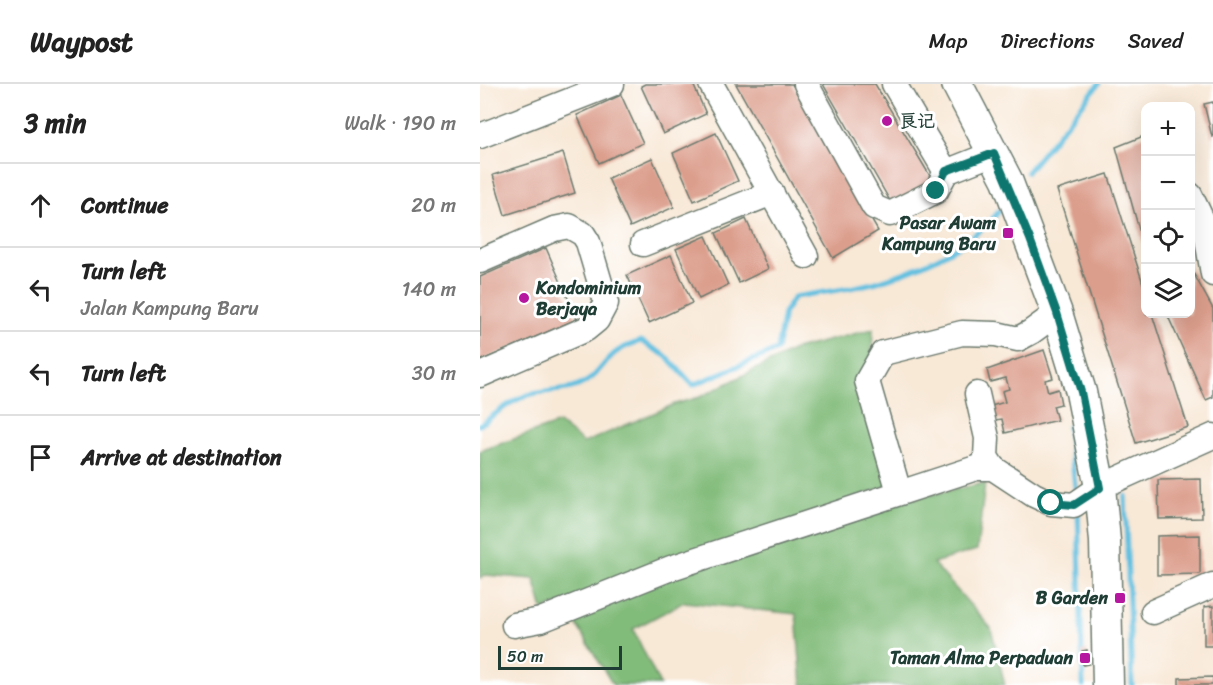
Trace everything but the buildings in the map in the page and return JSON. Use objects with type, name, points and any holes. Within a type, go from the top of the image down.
[{"type":"main road","points":[[957,84],[994,153],[1030,239],[1057,313],[1081,392],[1100,488],[1105,541],[1108,685]]},
{"type":"street","points":[[480,136],[612,84]]},
{"type":"street","points":[[711,84],[806,256]]},
{"type":"street","points":[[806,84],[874,207],[890,214],[936,191],[946,171],[994,153]]},
{"type":"street","points":[[894,84],[946,171]]},
{"type":"street","points":[[643,244],[772,193]]},
{"type":"street","points":[[1195,204],[1205,226],[1213,274]]},
{"type":"street","points":[[480,261],[569,226],[583,234],[588,242],[606,303],[597,320],[586,329],[480,375]]},
{"type":"street","points":[[898,492],[867,381],[883,353],[962,333],[996,334],[1018,339],[1057,313]]},
{"type":"street","points":[[977,394],[987,438],[986,457],[993,468],[1034,495],[1051,503],[1074,505],[1100,488],[1213,436]]},
{"type":"street","points":[[514,625],[541,620],[671,568],[898,492],[976,468],[993,468]]},
{"type":"street","points":[[1153,612],[1213,585]]},
{"type":"green space","points":[[873,329],[872,354],[891,485],[543,610],[534,579],[485,575],[480,578],[480,451],[559,423],[584,443],[675,404],[700,397],[796,349]]},
{"type":"green space","points":[[985,483],[977,550],[933,563],[991,628],[1005,685],[802,685],[796,614],[684,602],[633,629],[660,685],[613,685],[572,617],[683,573],[893,503]]},
{"type":"waterway","points":[[1027,172],[1099,84]]},
{"type":"waterway","points":[[480,425],[504,407],[525,396],[573,388],[584,383],[592,378],[616,353],[641,341],[666,356],[693,385],[777,350],[784,313],[794,297],[870,284],[930,262],[976,234],[1001,209]]},
{"type":"waterway","points":[[1068,427],[1076,494]]},
{"type":"waterway","points":[[1125,496],[1132,685]]},
{"type":"waterway","points":[[1078,511],[1083,685]]},
{"type":"place","name":"良记","points":[[887,121]]},
{"type":"place","name":"Pasar Awam Kampung Baru","points":[[1008,233]]},
{"type":"place","name":"Kondominium Berjaya","points":[[524,298]]},
{"type":"place","name":"B Garden","points":[[1120,598]]},
{"type":"place","name":"Taman Alma Perpaduan","points":[[1085,658]]},
{"type":"route","points":[[936,191],[946,171],[994,153],[1030,239],[1057,313],[1081,392],[1100,488],[1074,505],[1051,503]]}]
